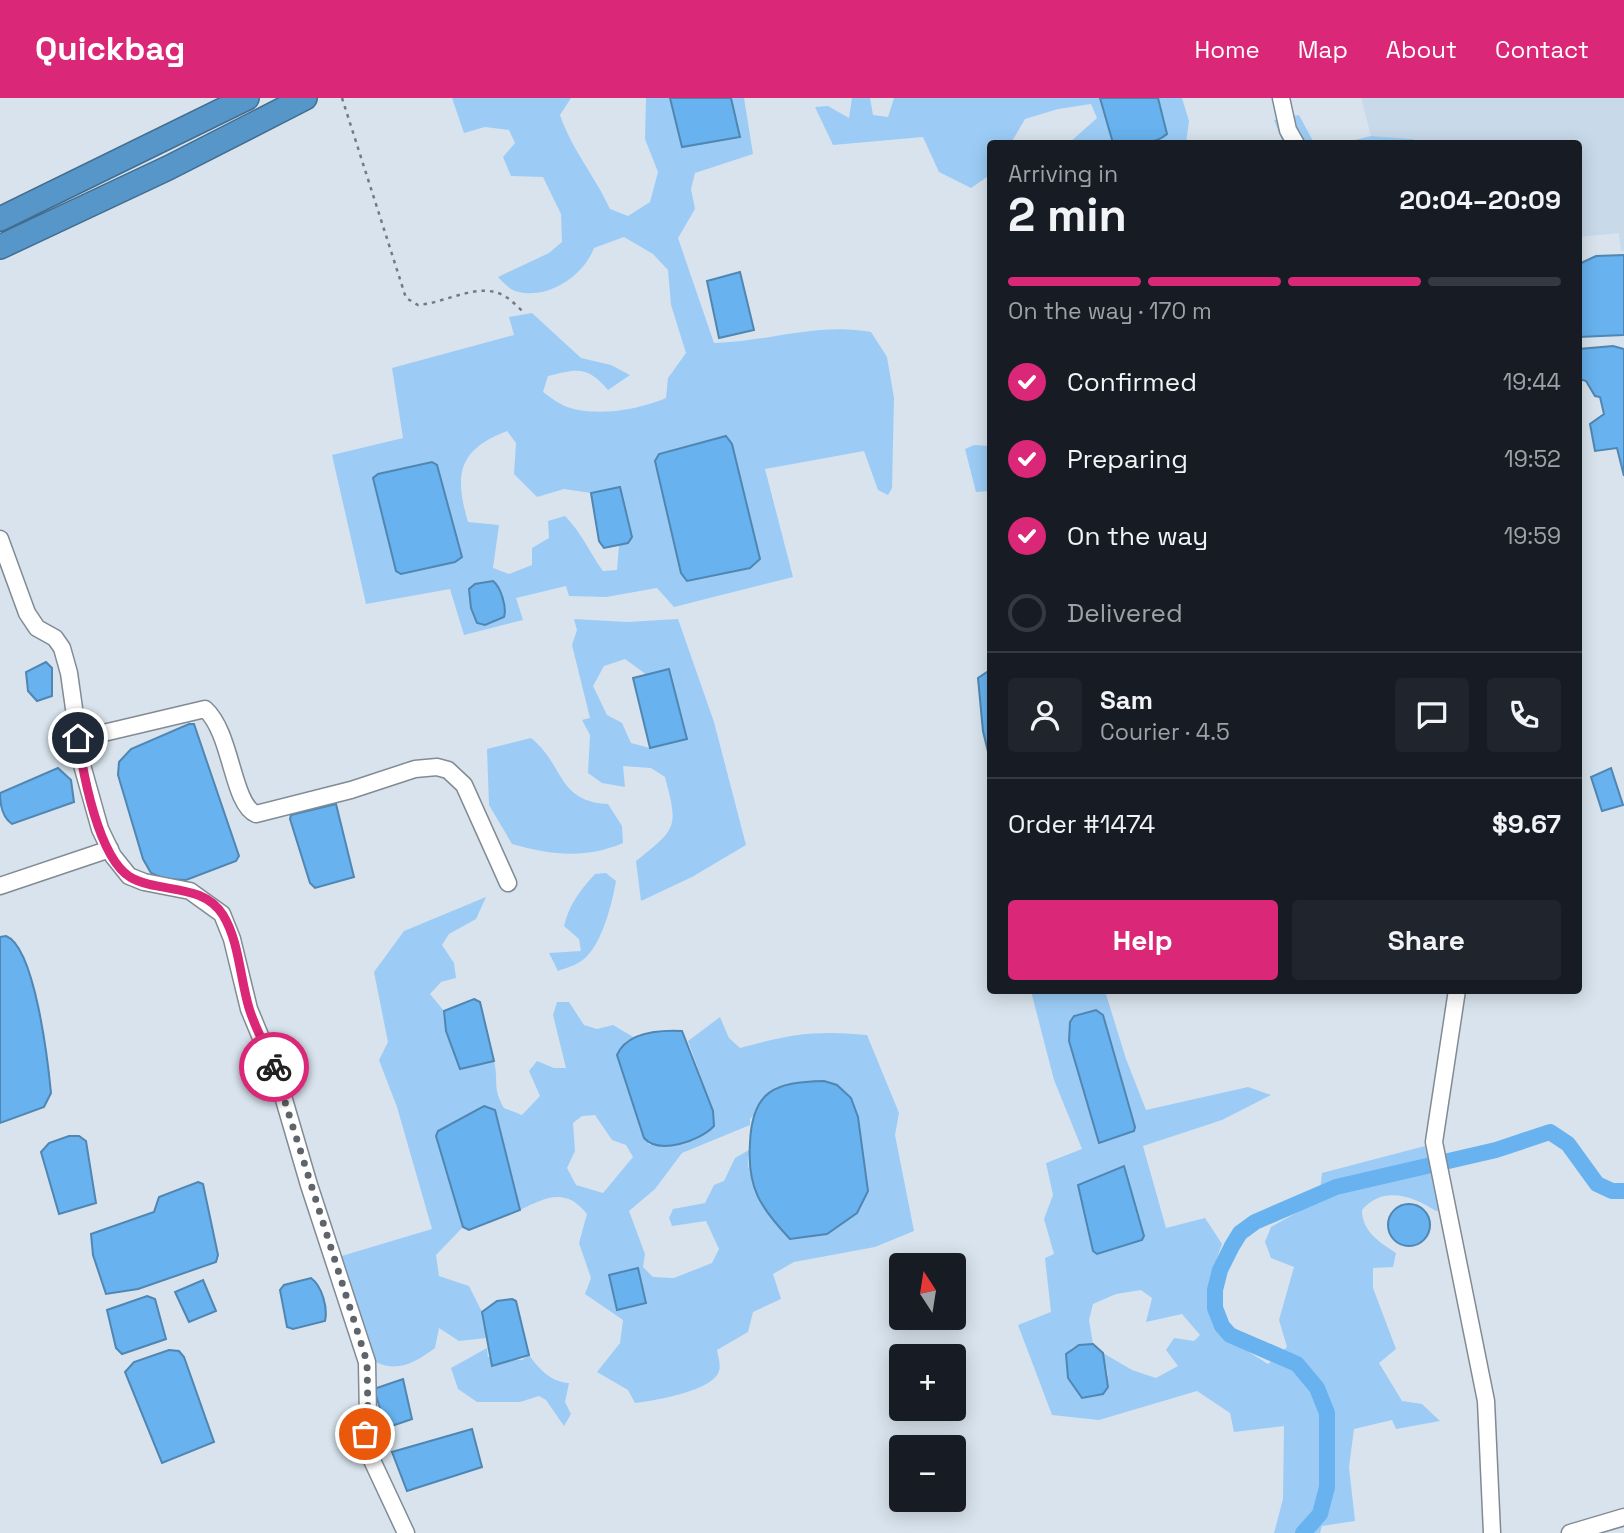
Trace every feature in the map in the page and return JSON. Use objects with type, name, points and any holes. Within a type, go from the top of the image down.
[{"type":"highway","points":[[0,219],[247,98]]},
{"type":"highway","points":[[0,247],[305,98]]},
{"type":"street","points":[[1281,98],[1288,130],[1294,140]]},
{"type":"street","points":[[0,539],[27,613],[37,628],[55,638],[62,648],[69,673],[78,738],[92,803],[110,849],[129,876],[190,891],[222,914],[232,939],[249,1009],[278,1079],[309,1185],[367,1362],[368,1417],[363,1441],[405,1533]]},
{"type":"street","points":[[78,738],[205,709],[220,724],[242,798],[246,807],[256,814],[351,790],[415,769],[437,766],[448,770],[464,785],[508,883]]},
{"type":"street","points":[[0,886],[110,849]]},
{"type":"street","points":[[1456,994],[1434,1142],[1486,1401],[1492,1533]]},
{"type":"street","points":[[1570,1533],[1624,1517]]},
{"type":"path","points":[[341,98],[406,298],[418,305],[471,293],[495,292],[506,297],[524,312]]},
{"type":"shaded area","points":[[452,98],[571,98],[560,115],[571,140],[610,209],[628,216],[650,202],[658,172],[645,139],[646,98],[670,98],[682,146],[740,137],[731,98],[744,98],[753,154],[695,173],[691,189],[695,209],[678,238],[714,343],[832,329],[871,332],[887,357],[894,398],[892,488],[888,495],[878,490],[864,451],[765,469],[793,577],[674,607],[657,588],[606,597],[569,596],[566,586],[516,598],[523,620],[464,635],[450,589],[366,604],[332,455],[403,438],[392,368],[514,335],[509,317],[532,313],[581,358],[611,365],[630,375],[608,390],[594,376],[581,371],[548,376],[543,392],[558,402],[579,410],[604,412],[630,409],[666,398],[668,378],[686,353],[671,305],[668,270],[653,254],[624,237],[594,248],[589,259],[572,277],[551,289],[527,293],[513,290],[504,283],[498,277],[549,253],[562,242],[561,214],[543,177],[511,176],[503,157],[515,143],[509,130],[485,127],[464,133]],"holes":[[[507,431],[516,443],[514,474],[537,497],[564,489],[591,493],[620,487],[627,543],[619,545],[617,570],[603,571],[565,516],[548,521],[549,538],[532,548],[532,565],[509,574],[493,568],[499,525],[468,522],[461,477],[469,455],[478,446]],[[726,436],[732,444],[760,559],[750,568],[687,581],[681,573]],[[493,582],[497,585],[505,612],[471,608],[469,589]]]},
{"type":"shaded area","points":[[670,98],[731,98],[740,137],[682,147]]},
{"type":"shaded area","points":[[852,98],[870,98],[873,115],[888,117],[894,98],[1100,98],[1112,140],[1072,140],[1097,118],[1091,104],[1058,109],[1025,119],[1013,140],[987,140],[987,177],[971,188],[939,172],[923,137],[833,145],[815,107],[828,106],[849,118]]},
{"type":"shaded area","points":[[1100,98],[1158,98],[1167,134],[1157,140],[1112,140]]},
{"type":"shaded area","points":[[1158,98],[1182,98],[1189,121],[1186,140],[1155,140],[1167,134]]},
{"type":"shaded area","points":[[1361,98],[1624,98],[1624,251],[1621,251],[1619,233],[1582,237],[1582,140],[1414,140],[1371,136]]},
{"type":"shaded area","points":[[1299,115],[1312,140],[1282,140],[1274,120]]},
{"type":"shaded area","points":[[1371,136],[1415,140],[1355,140]]},
{"type":"shaded area","points":[[1624,255],[1624,335],[1582,337],[1582,263],[1596,256]]},
{"type":"shaded area","points":[[740,272],[754,330],[719,338],[707,281]]},
{"type":"shaded area","points":[[1613,346],[1624,349],[1624,476],[1617,448],[1595,451],[1590,424],[1604,414],[1600,397],[1595,396],[1586,381],[1582,380],[1582,349]]},
{"type":"shaded area","points":[[726,436],[732,444],[760,559],[750,568],[687,581],[681,573],[655,461],[659,454]]},
{"type":"shaded area","points":[[974,445],[987,446],[987,491],[976,492],[965,449]]},
{"type":"shaded area","points":[[432,462],[437,465],[462,557],[455,562],[401,574],[396,571],[373,478],[378,474]]},
{"type":"shaded area","points":[[620,487],[632,537],[628,543],[604,548],[599,541],[591,493]]},
{"type":"shaded area","points":[[493,581],[503,598],[504,617],[485,625],[477,623],[471,608],[469,589],[475,584]]},
{"type":"shaded area","points":[[574,619],[627,622],[678,619],[714,722],[746,845],[692,877],[641,901],[636,861],[667,833],[673,817],[665,777],[651,768],[623,766],[625,787],[602,783],[588,773],[590,735],[582,720],[590,718],[572,645],[577,630]],"holes":[[[625,659],[647,675],[669,669],[686,739],[650,748],[631,743],[622,723],[607,715],[593,686],[604,666]]]},
{"type":"shaded area","points":[[46,662],[52,668],[52,696],[37,701],[28,691],[26,672]]},
{"type":"shaded area","points":[[669,669],[687,739],[650,748],[633,678]]},
{"type":"shaded area","points":[[987,672],[987,748],[983,731],[978,678]]},
{"type":"shaded area","points":[[194,724],[239,856],[236,861],[186,880],[165,879],[151,873],[143,859],[118,775],[119,762],[131,749]]},
{"type":"shaded area","points":[[531,738],[542,748],[570,789],[591,802],[608,804],[622,826],[623,843],[595,851],[568,854],[512,844],[489,805],[487,749]]},
{"type":"shaded area","points":[[58,768],[71,780],[74,802],[12,824],[2,810],[0,793]]},
{"type":"shaded area","points":[[1611,768],[1623,805],[1602,811],[1591,777]]},
{"type":"shaded area","points":[[336,804],[354,877],[315,888],[310,883],[291,815]]},
{"type":"shaded area","points":[[606,873],[616,881],[601,934],[584,959],[558,971],[549,953],[581,951],[579,939],[564,926],[572,905],[595,874]]},
{"type":"shaded area","points":[[486,897],[476,919],[449,934],[442,945],[454,963],[456,978],[441,982],[430,994],[444,1011],[446,1031],[460,1069],[494,1061],[500,1101],[504,1108],[522,1115],[540,1096],[529,1071],[537,1061],[554,1068],[566,1068],[553,1015],[557,1002],[569,1002],[584,1025],[597,1029],[613,1025],[635,1038],[620,1048],[617,1055],[644,1138],[650,1145],[713,1111],[688,1041],[720,1017],[729,1038],[740,1048],[803,1034],[867,1035],[899,1113],[895,1135],[914,1231],[875,1247],[794,1262],[773,1274],[781,1299],[753,1312],[748,1332],[717,1350],[720,1369],[714,1378],[681,1394],[635,1403],[628,1390],[597,1372],[620,1343],[623,1320],[585,1294],[591,1278],[579,1243],[587,1214],[571,1200],[563,1197],[547,1198],[520,1210],[495,1110],[436,1136],[463,1227],[436,1255],[439,1276],[469,1286],[482,1312],[486,1338],[459,1341],[439,1328],[435,1348],[421,1358],[399,1366],[376,1362],[335,1258],[432,1229],[397,1107],[379,1060],[388,1042],[374,972],[404,931]],"holes":[[[824,1081],[748,1168],[749,1150],[735,1158],[724,1181],[714,1185],[705,1203],[673,1209],[669,1218],[672,1226],[706,1221],[719,1249],[712,1263],[674,1278],[653,1277],[643,1267],[645,1254],[629,1211],[655,1189],[682,1153],[750,1125],[750,1119],[783,1086]],[[595,1115],[612,1140],[626,1145],[633,1157],[603,1193],[576,1185],[567,1168],[575,1151],[573,1123],[582,1116]]]},
{"type":"shaded area","points":[[6,936],[16,945],[32,982],[43,1033],[51,1093],[44,1107],[0,1123],[0,937]]},
{"type":"shaded area","points":[[1032,994],[1106,994],[1126,1059],[1146,1110],[1248,1087],[1271,1095],[1222,1120],[1143,1146],[1166,1228],[1205,1218],[1222,1244],[1209,1287],[1212,1316],[1219,1328],[1231,1339],[1268,1364],[1287,1347],[1279,1320],[1294,1267],[1271,1258],[1265,1242],[1271,1227],[1319,1200],[1322,1173],[1425,1146],[1443,1209],[1436,1211],[1418,1201],[1389,1195],[1370,1202],[1362,1210],[1368,1230],[1396,1253],[1393,1267],[1373,1268],[1373,1288],[1396,1349],[1379,1363],[1402,1401],[1422,1404],[1440,1421],[1396,1429],[1392,1420],[1354,1429],[1349,1467],[1355,1521],[1322,1526],[1320,1533],[1274,1533],[1283,1499],[1284,1426],[1234,1432],[1230,1413],[1197,1391],[1099,1420],[1052,1415],[1018,1325],[1051,1312],[1045,1258],[1054,1254],[1044,1219],[1053,1195],[1046,1163],[1082,1149],[1054,1080]],"holes":[[[1096,1010],[1135,1127],[1099,1143],[1069,1041],[1070,1022],[1074,1016]],[[1124,1166],[1141,1240],[1096,1254],[1078,1185]],[[1141,1290],[1152,1298],[1146,1322],[1182,1314],[1200,1335],[1194,1341],[1174,1338],[1166,1350],[1178,1366],[1156,1378],[1132,1370],[1103,1353],[1108,1376],[1071,1348],[1093,1344],[1089,1320],[1093,1304],[1116,1294]]]},
{"type":"shaded area","points":[[474,999],[480,1002],[494,1061],[460,1069],[446,1031],[444,1011]]},
{"type":"shaded area","points":[[1096,1010],[1103,1015],[1135,1127],[1134,1131],[1099,1143],[1069,1041],[1070,1022],[1074,1016]]},
{"type":"shaded area","points":[[682,1031],[713,1111],[714,1126],[690,1141],[669,1146],[659,1145],[644,1138],[617,1055],[628,1041],[636,1037],[654,1032]]},
{"type":"shaded area","points":[[824,1081],[837,1085],[851,1098],[858,1117],[868,1191],[857,1213],[827,1234],[790,1239],[763,1206],[753,1185],[750,1159],[752,1125],[755,1112],[769,1093],[792,1084]]},
{"type":"shaded area","points":[[484,1106],[495,1110],[520,1210],[469,1230],[463,1227],[436,1136],[438,1131]]},
{"type":"shaded area","points":[[69,1136],[79,1136],[86,1141],[96,1203],[59,1214],[41,1152],[49,1143]]},
{"type":"shaded area","points":[[1124,1166],[1144,1236],[1142,1240],[1097,1254],[1093,1251],[1078,1185]]},
{"type":"shaded area","points":[[198,1182],[203,1184],[218,1255],[216,1262],[138,1289],[106,1294],[93,1255],[91,1234],[154,1212],[159,1197]]},
{"type":"shaded area","points":[[1409,1204],[1424,1210],[1430,1225],[1424,1240],[1409,1246],[1394,1240],[1388,1225],[1394,1210]]},
{"type":"shaded area","points":[[638,1268],[646,1303],[617,1310],[609,1275]]},
{"type":"shaded area","points":[[311,1278],[323,1298],[325,1321],[293,1329],[287,1327],[280,1290],[284,1285]]},
{"type":"shaded area","points":[[203,1280],[216,1311],[189,1322],[175,1292]]},
{"type":"shaded area","points":[[147,1296],[155,1299],[166,1339],[122,1354],[116,1348],[107,1310]]},
{"type":"shaded area","points":[[497,1301],[516,1301],[529,1355],[492,1366],[482,1312]]},
{"type":"shaded area","points":[[1093,1344],[1103,1353],[1108,1387],[1103,1394],[1082,1398],[1068,1378],[1066,1354],[1079,1345]]},
{"type":"shaded area","points":[[487,1348],[488,1357],[522,1360],[529,1355],[546,1374],[569,1383],[565,1402],[571,1414],[564,1426],[546,1400],[539,1396],[520,1402],[477,1402],[458,1389],[451,1368]]},
{"type":"shaded area","points":[[169,1350],[179,1351],[184,1357],[214,1442],[162,1463],[125,1372],[134,1362]]},
{"type":"shaded area","points":[[403,1379],[412,1419],[386,1428],[374,1389]]},
{"type":"shaded area","points":[[472,1429],[482,1467],[407,1491],[392,1452]]},
{"type":"waterway","points":[[1303,1533],[1320,1514],[1327,1487],[1327,1413],[1317,1388],[1297,1364],[1230,1335],[1222,1326],[1215,1308],[1215,1290],[1220,1270],[1240,1233],[1255,1222],[1336,1187],[1496,1150],[1550,1132],[1568,1144],[1597,1184],[1612,1191],[1624,1191]]},
{"type":"way so far","points":[[274,1067],[367,1362],[368,1417],[365,1434]]},
{"type":"route","points":[[78,738],[82,765],[100,829],[122,869],[129,876],[144,882],[190,891],[210,902],[222,914],[232,939],[249,1009],[274,1067]]}]
